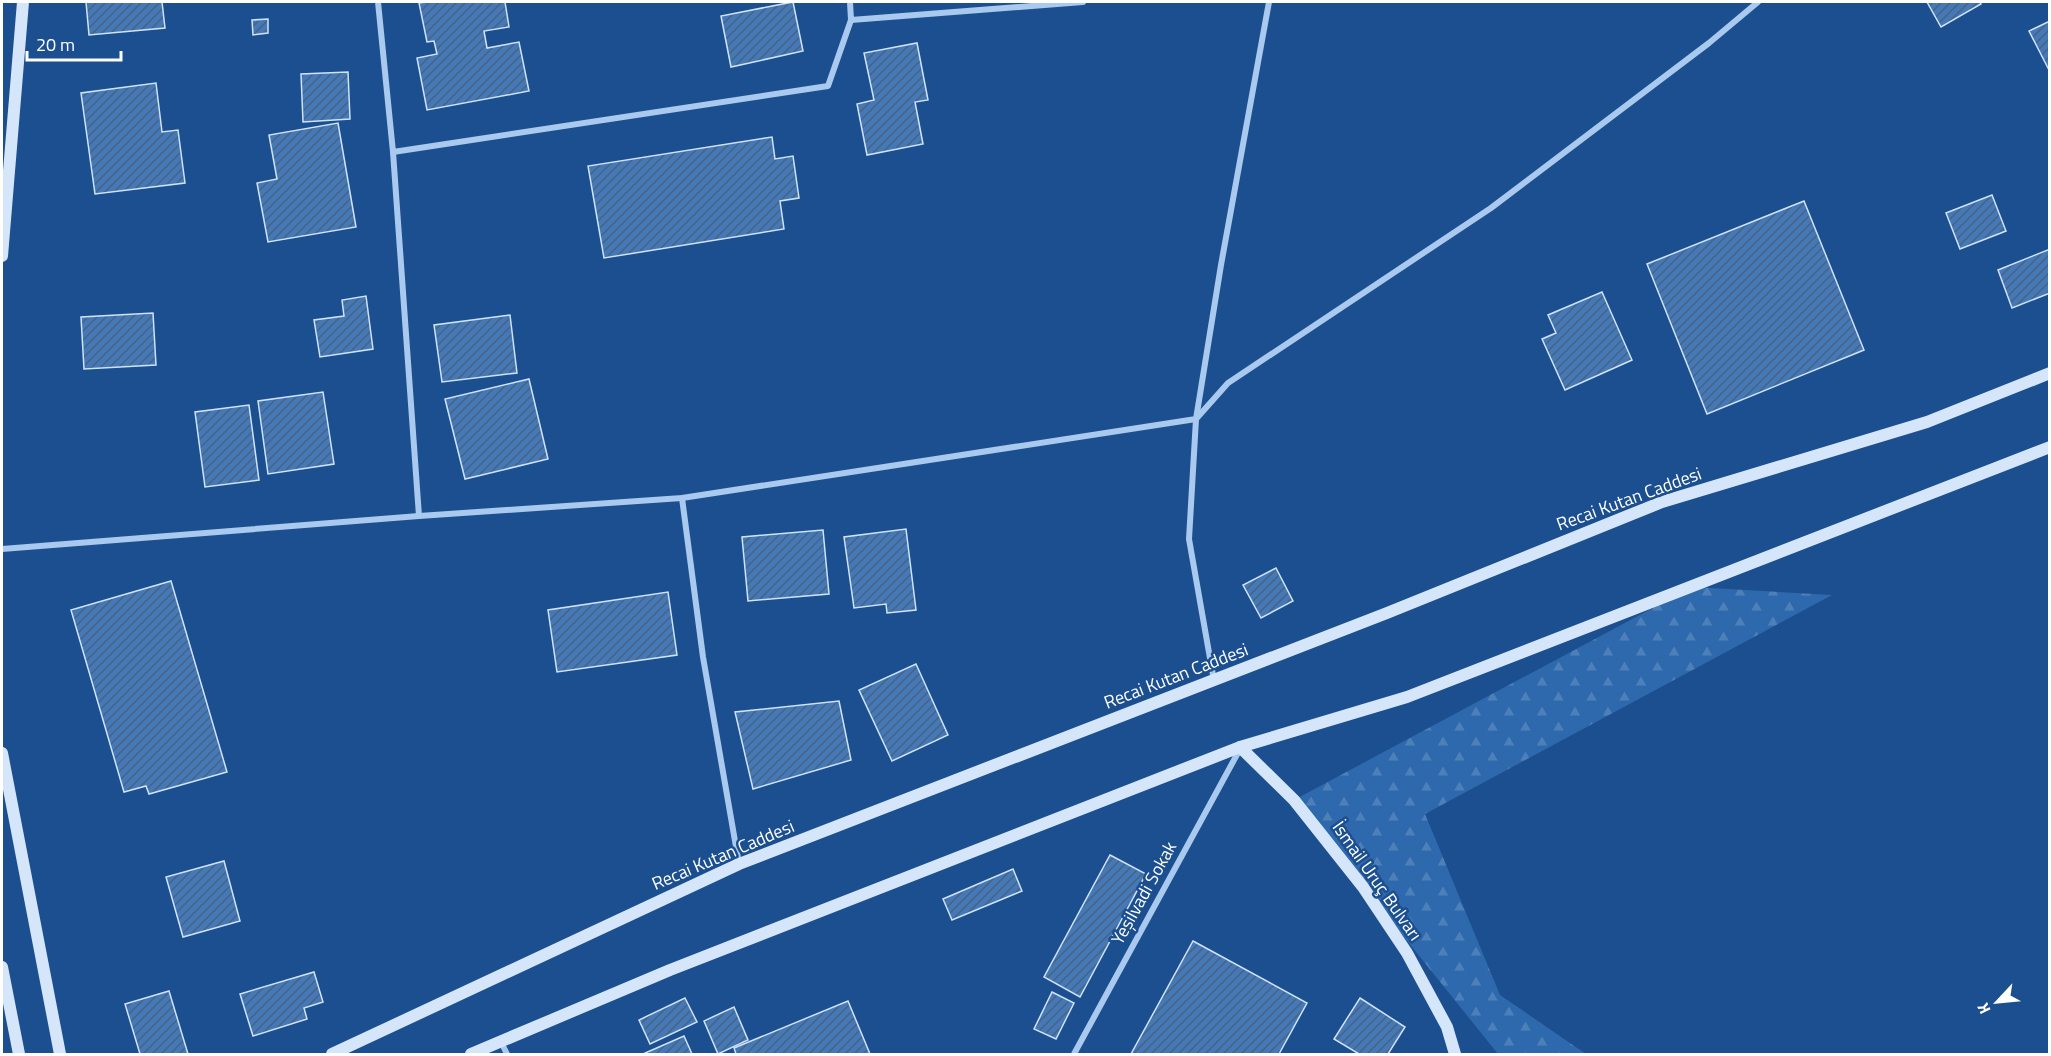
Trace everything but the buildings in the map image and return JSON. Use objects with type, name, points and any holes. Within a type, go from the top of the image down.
[{"type":"main road","points":[[2,255],[24,2]]},
{"type":"main road","name":"Recai Kutan Caddesi","points":[[332,1054],[739,864],[1214,681],[1662,502],[1927,422],[2049,373]]},
{"type":"main road","points":[[471,1054],[670,970],[1240,747],[1407,697],[2049,447]]},
{"type":"main road","name":"İsmail Uruç Bulvarı","points":[[1240,747],[1294,800],[1363,887],[1407,953],[1447,1027],[1455,1054]]},
{"type":"main road","points":[[2,753],[60,1054]]},
{"type":"main road","points":[[2,967],[20,1054]]},
{"type":"street","points":[[378,2],[393,152],[419,516]]},
{"type":"street","points":[[393,152],[828,86],[851,20],[850,2]]},
{"type":"street","points":[[851,20],[1083,2]]},
{"type":"street","points":[[1214,681],[1189,539],[1196,419],[1221,265],[1269,2]]},
{"type":"street","points":[[2,549],[682,498],[1196,419],[1228,383],[1491,208],[1709,43],[1758,2]]},
{"type":"street","points":[[682,498],[703,657],[739,864]]},
{"type":"street","name":"Yeşilvadi Sokak","points":[[1074,1054],[1240,747]]},
{"type":"street","points":[[501,1042],[507,1054]]},
{"type":"green space","points":[[1692,587],[1832,595],[1425,814],[1500,995],[1586,1054],[1498,1054],[1294,800]]}]
